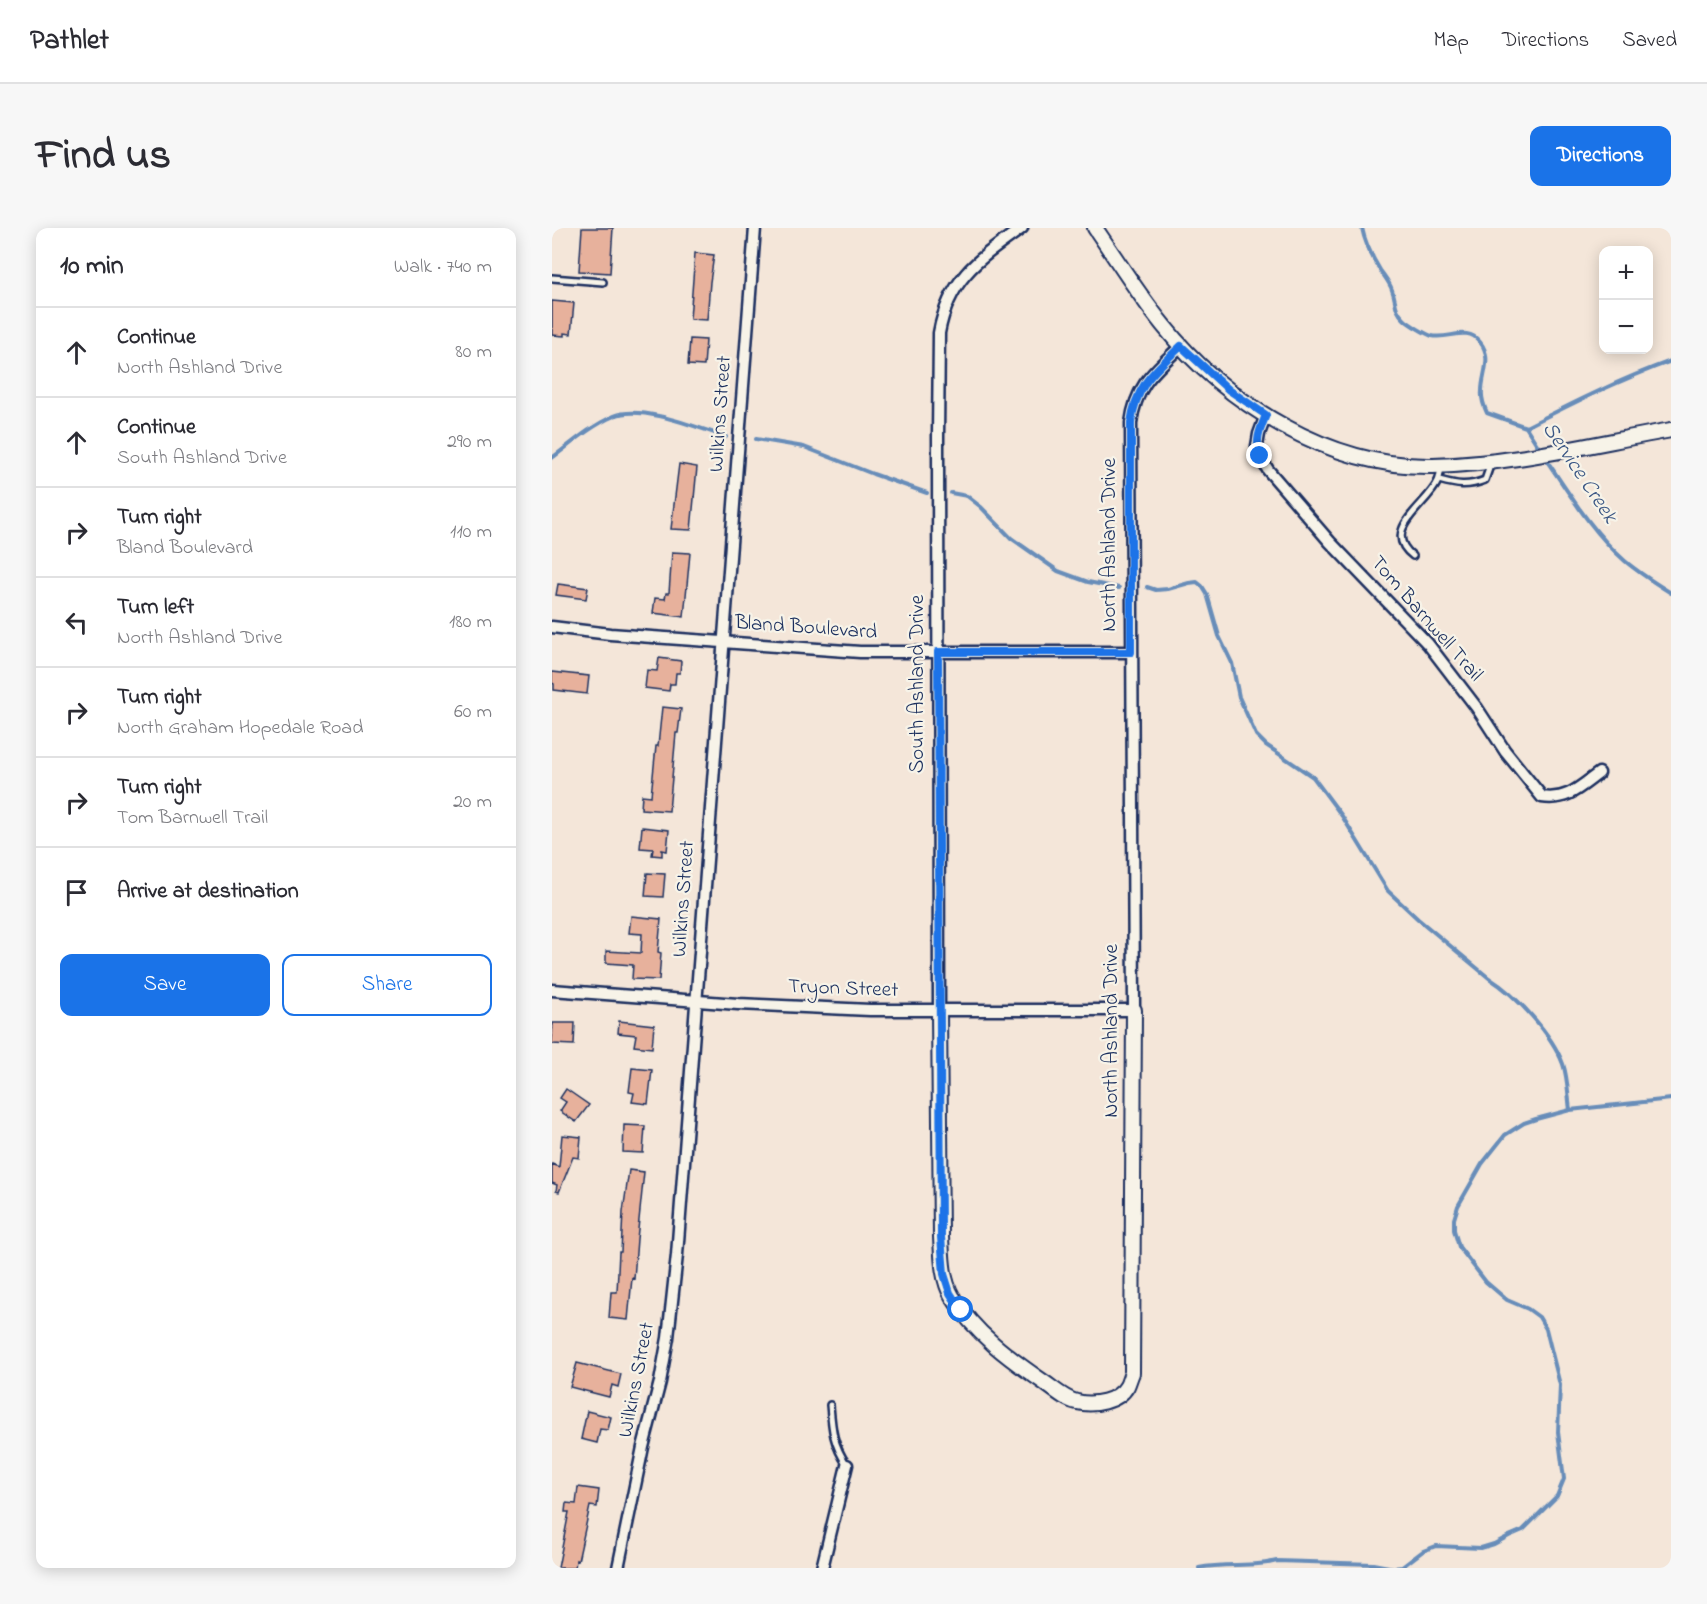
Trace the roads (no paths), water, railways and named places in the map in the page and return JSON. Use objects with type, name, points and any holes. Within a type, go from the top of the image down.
[{"type":"street","name":"Wilkins Street","points":[[618,1568],[660,1382],[668,1338],[677,1255],[755,228]]},
{"type":"street","name":"South Ashland Drive","points":[[940,1173],[939,333],[948,300],[967,272],[986,254],[1022,228]]},
{"type":"street","points":[[1095,228],[1162,325],[1181,346],[1229,390],[1282,426],[1338,450],[1399,463],[1441,465],[1491,462],[1671,430]]},
{"type":"street","name":"North Ashland Drive","points":[[940,1173],[944,1274],[950,1293],[961,1310],[979,1332],[1016,1363],[1075,1402],[1092,1404],[1117,1396],[1126,1388],[1132,1373],[1134,1010],[1131,423],[1137,395],[1145,382],[1181,346]]},
{"type":"street","name":"Tom Barnwell Trail","points":[[1266,415],[1257,446],[1268,470],[1330,542],[1428,644],[1472,700],[1505,751],[1542,797],[1562,797],[1599,772]]},
{"type":"street","name":"Bland Boulevard","points":[[552,627],[610,634],[860,652],[1131,652]]},
{"type":"street","name":"Tryon Street","points":[[552,990],[697,1001],[870,1010],[1134,1010]]},
{"type":"street","points":[[822,1568],[847,1465]]},
{"type":"lane","points":[[552,278],[603,282]]},
{"type":"lane","points":[[1439,480],[1456,485],[1472,485],[1485,480],[1491,462]]},
{"type":"lane","points":[[1413,556],[1404,549],[1401,539],[1402,529],[1439,480],[1441,465]]},
{"type":"lane","points":[[830,1405],[832,1433],[838,1452],[847,1465]]},
{"type":"waterway","points":[[1362,228],[1372,255],[1391,287],[1401,315],[1413,326],[1432,336],[1469,334],[1475,337],[1486,354],[1482,394],[1487,413],[1526,427]]},
{"type":"waterway","name":"Service Creek","points":[[1526,427],[1616,383],[1671,361]]},
{"type":"waterway","points":[[552,458],[597,425],[625,413],[654,415],[726,437]]},
{"type":"waterway","name":"Service Creek","points":[[1526,427],[1541,451]]},
{"type":"waterway","points":[[756,439],[804,447],[927,493]]},
{"type":"waterway","name":"Service Creek","points":[[1545,458],[1582,512],[1613,550],[1636,570],[1671,593]]},
{"type":"waterway","points":[[951,493],[967,496],[1011,538],[1058,571],[1088,582],[1119,588]]},
{"type":"waterway","points":[[1147,587],[1156,590],[1168,589],[1197,582],[1202,586],[1207,594],[1219,636],[1232,663],[1239,697],[1256,735],[1266,745],[1313,777],[1342,816],[1388,891],[1418,919],[1510,994],[1532,1016],[1551,1040],[1563,1064],[1570,1110]]},
{"type":"waterway","name":"Service Creek","points":[[1199,1568],[1277,1561],[1373,1564],[1394,1568],[1402,1567],[1423,1551],[1436,1546],[1481,1548],[1523,1530],[1557,1496],[1564,1479],[1558,1432],[1560,1385],[1546,1329],[1539,1317],[1528,1309],[1507,1300],[1486,1282],[1459,1247],[1454,1230],[1454,1219],[1458,1206],[1482,1164],[1505,1135],[1524,1123],[1570,1110],[1671,1099]]}]
